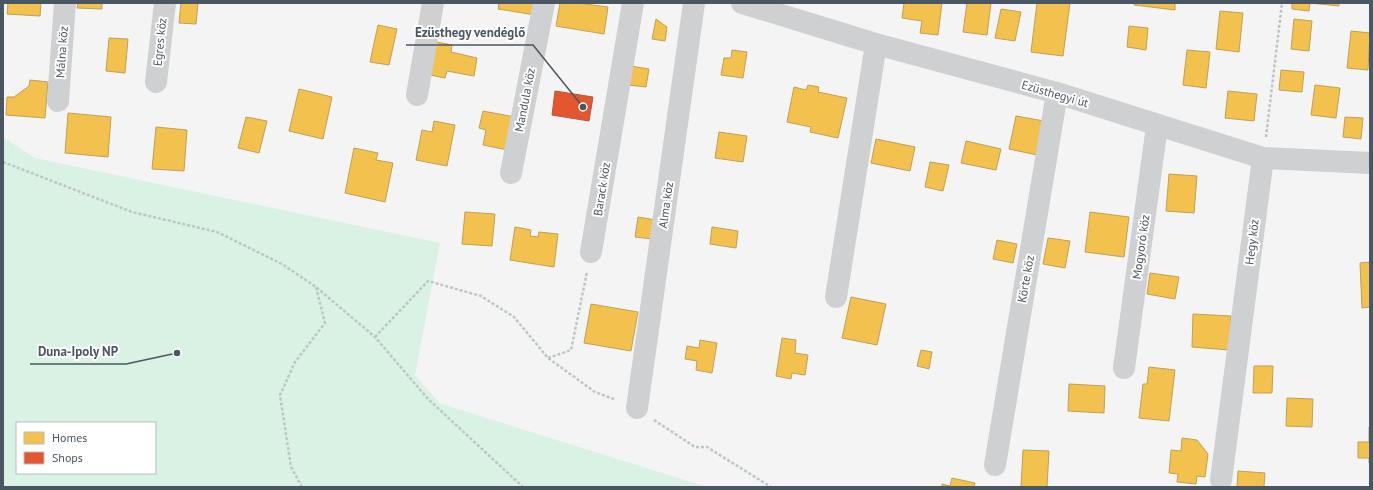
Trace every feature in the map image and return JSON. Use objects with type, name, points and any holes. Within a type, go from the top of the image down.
[{"type":"street","name":"Málna köz","points":[[58,101],[65,3]]},
{"type":"street","name":"Egres köz","points":[[156,82],[164,3]]},
{"type":"street","points":[[417,95],[433,3]]},
{"type":"street","name":"Mandula köz","points":[[511,173],[544,3]]},
{"type":"street","name":"Barack köz","points":[[591,252],[633,3]]},
{"type":"street","name":"Alma köz","points":[[638,408],[694,3]]},
{"type":"street","name":"Ezüsthegyi út","points":[[742,3],[876,44],[1057,93],[1157,126],[1264,158],[1370,163]]},
{"type":"street","points":[[836,297],[876,44]]},
{"type":"street","name":"Körte köz","points":[[994,466],[1057,93]]},
{"type":"street","name":"Mogyoró köz","points":[[1124,368],[1157,126]]},
{"type":"street","name":"Hegy köz","points":[[1221,480],[1264,158]]},
{"type":"path","points":[[1264,158],[1282,3]]},
{"type":"path","points":[[3,162],[132,212],[217,232],[282,264],[316,287],[375,337],[428,399],[523,487]]},
{"type":"path","points":[[548,358],[571,350],[591,252]]},
{"type":"path","points":[[375,337],[428,281],[481,296],[514,317],[548,358],[595,392],[638,408],[695,447],[707,447],[771,487]]},
{"type":"path","points":[[302,487],[291,467],[280,395],[295,362],[326,323],[316,287]]},
{"type":"green space","points":[[3,137],[35,158],[440,243],[415,375],[439,403],[707,487],[3,487]]},
{"type":"building: Homes","points":[[8,3],[41,3],[40,16],[7,14]]},
{"type":"building: Homes","points":[[78,3],[102,3],[102,9],[77,8]]},
{"type":"building: Homes","points":[[181,3],[198,3],[196,24],[179,23]]},
{"type":"building: Homes","points":[[499,3],[537,3],[535,15],[498,9]]},
{"type":"building: Homes","points":[[560,3],[578,3],[608,7],[604,34],[556,26]]},
{"type":"building: Homes","points":[[904,3],[942,3],[938,35],[920,33],[922,21],[902,18]]},
{"type":"building: Homes","points":[[967,3],[991,3],[987,35],[963,32]]},
{"type":"building: Homes","points":[[1037,3],[1070,3],[1063,56],[1031,52]]},
{"type":"building: Homes","points":[[1134,3],[1175,3],[1175,10],[1134,5]]},
{"type":"building: Homes","points":[[1292,3],[1310,3],[1309,11],[1292,9]]},
{"type":"building: Homes","points":[[1310,3],[1339,3],[1339,6]]},
{"type":"building: Homes","points":[[1001,9],[1021,12],[1015,41],[995,38]]},
{"type":"building: Homes","points":[[1220,11],[1243,13],[1239,52],[1216,49]]},
{"type":"building: Homes","points":[[656,19],[667,27],[665,41],[652,39]]},
{"type":"building: Homes","points":[[1294,19],[1312,21],[1309,51],[1291,49]]},
{"type":"building: Homes","points":[[378,25],[397,29],[389,65],[370,62]]},
{"type":"building: Homes","points":[[1129,26],[1148,28],[1146,50],[1127,47]]},
{"type":"building: Homes","points":[[1351,31],[1370,33],[1368,70],[1347,68]]},
{"type":"building: Homes","points":[[109,38],[128,39],[125,73],[106,71]]},
{"type":"building: Homes","points":[[432,41],[452,45],[451,52],[477,58],[474,76],[447,71],[445,78],[425,74]]},
{"type":"building: Homes","points":[[732,50],[747,52],[743,78],[721,75],[724,58],[731,58]]},
{"type":"building: Homes","points":[[1187,50],[1210,52],[1206,88],[1183,85]]},
{"type":"building: Homes","points":[[631,66],[649,69],[646,87],[628,85]]},
{"type":"building: Homes","points":[[1281,70],[1304,72],[1302,92],[1279,90]]},
{"type":"building: Homes","points":[[30,80],[48,82],[45,118],[6,115],[7,97],[14,97],[29,86]]},
{"type":"building: Homes","points":[[808,85],[819,87],[818,92],[847,98],[838,138],[810,132],[811,127],[787,122],[794,87],[806,90]]},
{"type":"building: Homes","points":[[1315,85],[1340,88],[1336,118],[1311,115]]},
{"type":"building: Homes","points":[[299,89],[332,97],[323,139],[289,131]]},
{"type":"building: Homes","points":[[1228,91],[1257,94],[1254,121],[1225,118]]},
{"type":"building: Homes","points":[[483,111],[515,117],[508,150],[483,145],[486,130],[479,128]]},
{"type":"building: Homes","points":[[68,113],[111,117],[108,157],[65,153]]},
{"type":"building: Homes","points":[[1016,116],[1044,121],[1037,155],[1009,149]]},
{"type":"building: Homes","points":[[246,117],[267,121],[259,153],[238,148]]},
{"type":"building: Homes","points":[[1345,117],[1363,118],[1361,139],[1343,137]]},
{"type":"building: Homes","points":[[434,121],[455,125],[447,166],[416,160],[422,130],[432,132]]},
{"type":"building: Homes","points":[[156,127],[187,130],[184,171],[152,169]]},
{"type":"building: Homes","points":[[719,132],[747,136],[743,162],[715,158]]},
{"type":"building: Homes","points":[[876,139],[915,147],[910,171],[871,163]]},
{"type":"building: Homes","points":[[966,141],[1001,149],[996,170],[961,163]]},
{"type":"building: Homes","points":[[354,148],[378,153],[376,160],[393,163],[385,202],[345,193]]},
{"type":"building: Homes","points":[[930,162],[949,165],[943,191],[925,187]]},
{"type":"building: Homes","points":[[1169,174],[1197,176],[1194,213],[1166,211]]},
{"type":"building: Homes","points":[[465,212],[495,214],[492,246],[462,244]]},
{"type":"building: Homes","points":[[1090,212],[1129,217],[1124,257],[1085,252]]},
{"type":"building: Homes","points":[[638,217],[656,220],[653,239],[635,237]]},
{"type":"building: Homes","points":[[515,227],[531,230],[530,236],[538,237],[539,232],[558,234],[554,267],[510,260]]},
{"type":"building: Homes","points":[[712,227],[738,231],[736,248],[710,244]]},
{"type":"building: Homes","points":[[1048,238],[1070,241],[1065,268],[1043,264]]},
{"type":"building: Homes","points":[[997,240],[1017,244],[1013,263],[993,259]]},
{"type":"building: Homes","points":[[1370,262],[1370,307],[1362,308],[1360,263]]},
{"type":"building: Homes","points":[[1150,273],[1179,277],[1175,299],[1147,294]]},
{"type":"building: Homes","points":[[851,297],[886,304],[877,345],[842,338]]},
{"type":"building: Homes","points":[[591,304],[638,312],[631,351],[584,343]]},
{"type":"building: Homes","points":[[1193,314],[1231,316],[1229,350],[1192,347]]},
{"type":"building: Homes","points":[[782,338],[796,340],[795,353],[808,355],[805,375],[792,373],[791,379],[776,376]]},
{"type":"building: Homes","points":[[700,340],[717,343],[712,373],[696,370],[697,361],[685,359],[687,346],[699,348]]},
{"type":"building: Homes","points":[[921,350],[932,352],[929,369],[917,366]]},
{"type":"building: Homes","points":[[1254,366],[1273,366],[1272,393],[1253,393]]},
{"type":"building: Homes","points":[[1149,367],[1175,370],[1169,421],[1139,418],[1143,384],[1147,384]]},
{"type":"building: Homes","points":[[1069,384],[1105,386],[1104,413],[1068,411]]},
{"type":"building: Homes","points":[[1287,398],[1313,399],[1312,427],[1286,426]]},
{"type":"building: Homes","points":[[1369,427],[1370,463],[1369,458],[1358,458],[1358,442],[1369,442]]},
{"type":"building: Homes","points":[[1182,438],[1197,440],[1208,454],[1205,477],[1197,476],[1196,484],[1177,482],[1178,474],[1169,473],[1171,450],[1181,451]]},
{"type":"building: Homes","points":[[1023,450],[1049,451],[1047,487],[1021,487]]},
{"type":"building: Homes","points":[[1238,471],[1265,473],[1264,487],[1237,487]]},
{"type":"building: Homes","points":[[952,478],[975,483],[974,487],[942,487],[942,484],[950,486]]},
{"type":"building: Shops","points":[[555,91],[593,97],[589,121],[552,115]]},
{"type":"place","name":"Ezüsthegy vendéglő","points":[[583,107]]},
{"type":"place","name":"Duna-Ipoly NP","points":[[177,353]]}]
